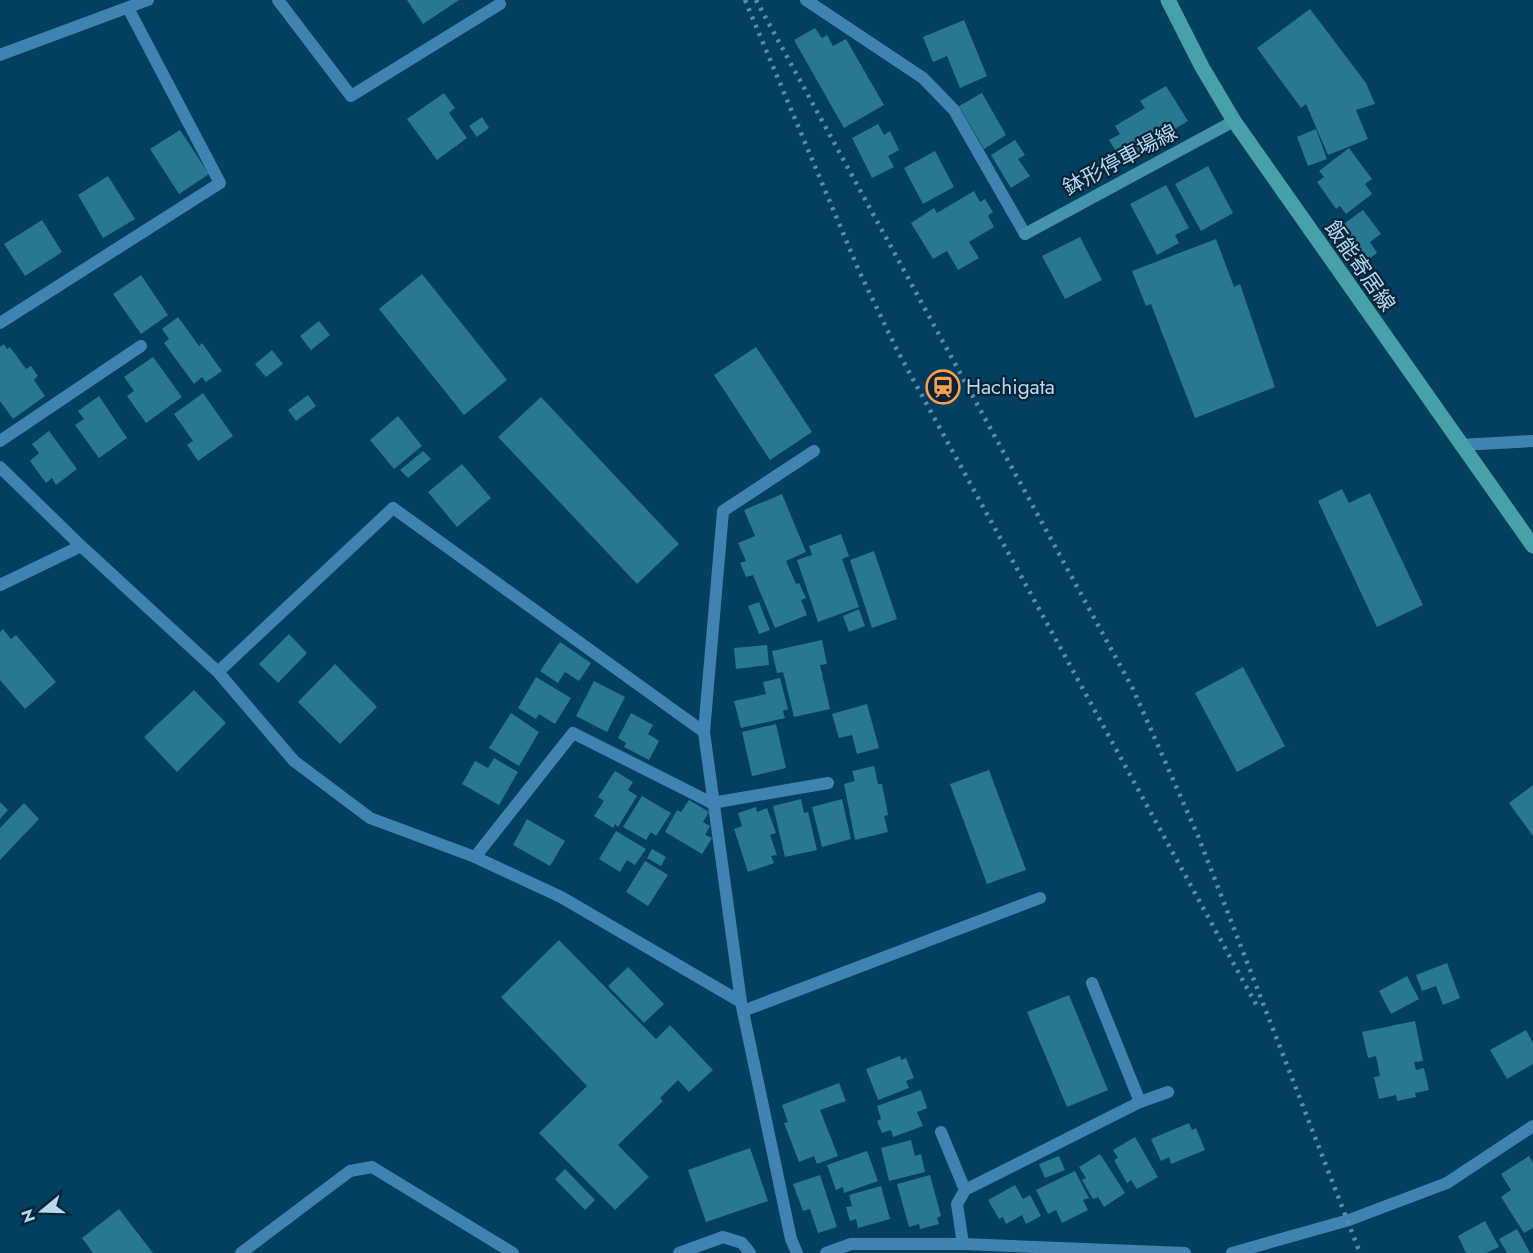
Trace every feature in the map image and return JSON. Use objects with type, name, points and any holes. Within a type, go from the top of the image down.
[{"type":"main road","name":"飯能寄居線","points":[[1168,0],[1202,67],[1234,121],[1533,546]]},
{"type":"main road","name":"鉢形停車場線","points":[[1025,234],[1234,121]]},
{"type":"street","points":[[0,55],[148,0]]},
{"type":"street","points":[[278,0],[351,96],[500,4]]},
{"type":"street","points":[[806,0],[923,78],[954,110],[1025,234]]},
{"type":"street","points":[[0,323],[220,183],[128,8]]},
{"type":"street","points":[[0,441],[141,346]]},
{"type":"street","points":[[1461,445],[1533,441]]},
{"type":"street","points":[[797,1253],[791,1239],[742,1007],[704,732],[723,511],[814,451]]},
{"type":"street","points":[[0,467],[81,546],[218,672],[294,761],[370,819],[475,857],[561,897],[742,1007]]},
{"type":"street","points":[[218,672],[393,508],[704,732]]},
{"type":"street","points":[[0,585],[81,546]]},
{"type":"street","points":[[475,857],[573,733],[712,803],[828,783]]},
{"type":"street","points":[[742,1007],[1040,898]]},
{"type":"street","points":[[1092,983],[1140,1102]]},
{"type":"street","points":[[963,1244],[957,1204],[965,1190],[1140,1102],[1168,1092]]},
{"type":"street","points":[[1232,1253],[1349,1220],[1447,1183],[1533,1126]]},
{"type":"street","points":[[941,1132],[965,1190]]},
{"type":"street","points":[[241,1253],[350,1171],[372,1167],[513,1253]]},
{"type":"street","points":[[679,1253],[723,1237],[742,1244],[750,1253]]},
{"type":"street","points":[[826,1253],[850,1244],[963,1244],[1185,1253]]},
{"type":"building","points":[[407,0],[459,0],[423,24]]},
{"type":"building","points":[[1310,9],[1366,83],[1375,104],[1356,110],[1368,139],[1328,155],[1306,104],[1301,108],[1257,48]]},
{"type":"building","points":[[964,20],[987,76],[960,88],[947,56],[933,62],[923,37]]},
{"type":"building","points":[[815,28],[822,38],[827,35],[833,46],[846,39],[884,105],[844,128],[794,40]]},
{"type":"building","points":[[1166,86],[1188,121],[1122,161],[1109,140],[1120,134],[1115,126],[1145,108],[1140,101]]},
{"type":"building","points":[[444,93],[455,108],[449,113],[467,138],[437,160],[407,119]]},
{"type":"building","points":[[982,93],[1006,135],[984,149],[959,106]]},
{"type":"building","points":[[482,117],[489,128],[477,137],[469,126]]},
{"type":"building","points":[[878,124],[884,135],[890,131],[899,150],[888,156],[894,167],[872,178],[852,138]]},
{"type":"building","points":[[1316,129],[1327,159],[1308,166],[1297,137]]},
{"type":"building","points":[[180,130],[209,174],[179,194],[150,149]]},
{"type":"building","points":[[1015,140],[1025,155],[1018,159],[1030,176],[1011,188],[991,155]]},
{"type":"building","points":[[1349,148],[1372,179],[1365,184],[1372,194],[1346,214],[1340,206],[1336,209],[1317,182],[1324,177],[1319,171]]},
{"type":"building","points":[[935,151],[954,187],[923,204],[904,168]]},
{"type":"building","points":[[1208,166],[1233,213],[1201,231],[1175,184]]},
{"type":"building","points":[[108,176],[135,219],[103,238],[78,195]]},
{"type":"building","points":[[1166,185],[1189,228],[1175,235],[1179,243],[1157,255],[1130,204]]},
{"type":"building","points":[[974,191],[980,202],[985,199],[993,212],[988,216],[994,227],[969,242],[979,258],[958,270],[947,251],[933,259],[911,223],[934,208],[937,213]]},
{"type":"building","points":[[1363,210],[1381,234],[1370,242],[1377,253],[1359,266],[1334,231]]},
{"type":"building","points":[[42,220],[62,252],[25,276],[4,244]]},
{"type":"building","points":[[1080,237],[1102,280],[1065,299],[1042,256]]},
{"type":"building","points":[[1216,239],[1234,287],[1240,284],[1275,387],[1195,418],[1151,304],[1146,306],[1132,271]]},
{"type":"building","points":[[422,274],[507,380],[464,415],[379,309]]},
{"type":"building","points":[[141,275],[168,315],[141,334],[113,294]]},
{"type":"building","points":[[178,317],[199,346],[202,343],[222,371],[206,382],[202,377],[194,384],[164,343],[169,339],[162,329]]},
{"type":"building","points":[[319,321],[330,335],[311,350],[300,336]]},
{"type":"building","points":[[4,344],[7,349],[10,347],[26,369],[31,366],[38,376],[34,380],[45,396],[13,419],[0,401],[0,347]]},
{"type":"building","points":[[756,347],[812,432],[770,460],[714,375]]},
{"type":"building","points":[[272,350],[283,364],[266,377],[255,364]]},
{"type":"building","points":[[153,357],[182,397],[146,423],[127,396],[134,391],[124,377]]},
{"type":"building","points":[[203,393],[233,436],[198,461],[187,445],[193,441],[174,414]]},
{"type":"building","points":[[308,395],[316,406],[296,421],[288,410]]},
{"type":"building","points":[[99,396],[127,438],[99,458],[75,425],[84,419],[78,411]]},
{"type":"building","points":[[541,397],[679,544],[637,584],[498,437]]},
{"type":"building","points":[[398,416],[422,446],[394,469],[370,440]]},
{"type":"building","points":[[49,431],[77,469],[56,485],[52,478],[46,483],[30,461],[39,453],[32,444]]},
{"type":"building","points":[[423,451],[431,459],[408,478],[400,470]]},
{"type":"building","points":[[462,464],[491,498],[457,527],[428,492]]},
{"type":"building","points":[[1342,489],[1349,503],[1370,493],[1423,605],[1377,627],[1318,501]]},
{"type":"building","points":[[782,494],[806,552],[786,561],[796,584],[799,583],[806,598],[801,600],[807,615],[775,628],[753,575],[746,577],[740,563],[746,561],[738,543],[755,536],[744,510]]},
{"type":"building","points":[[841,534],[849,556],[842,559],[859,607],[818,622],[797,560],[812,555],[809,546]]},
{"type":"building","points":[[874,551],[897,619],[872,628],[850,560]]},
{"type":"building","points":[[759,602],[770,630],[759,634],[748,606]]},
{"type":"building","points":[[859,609],[865,626],[849,632],[843,616]]},
{"type":"building","points":[[3,629],[11,639],[16,635],[56,682],[25,709],[0,680],[0,632]]},
{"type":"building","points":[[289,634],[307,653],[278,683],[259,664]]},
{"type":"building","points":[[822,640],[827,664],[820,665],[830,709],[794,717],[783,672],[777,673],[772,651]]},
{"type":"building","points":[[560,642],[591,663],[579,681],[565,672],[558,683],[540,671]]},
{"type":"building","points":[[767,645],[769,665],[736,669],[734,648]]},
{"type":"building","points":[[335,664],[377,707],[340,744],[298,702]]},
{"type":"building","points":[[1243,667],[1285,746],[1237,772],[1195,693]]},
{"type":"building","points":[[536,677],[571,698],[555,724],[539,714],[536,719],[518,708]]},
{"type":"building","points":[[780,678],[788,709],[783,711],[785,718],[741,728],[734,701],[766,694],[763,682]]},
{"type":"building","points":[[594,681],[625,697],[607,732],[576,716]]},
{"type":"building","points":[[194,690],[226,723],[177,772],[144,737]]},
{"type":"building","points":[[867,704],[879,748],[857,754],[852,735],[839,738],[832,714]]},
{"type":"building","points":[[511,713],[539,732],[519,766],[489,748]]},
{"type":"building","points":[[631,713],[653,725],[648,734],[659,741],[649,760],[624,747],[626,743],[618,738]]},
{"type":"building","points":[[776,724],[786,768],[752,776],[742,732]]},
{"type":"building","points":[[494,758],[518,772],[499,805],[462,784],[475,761],[488,768]]},
{"type":"building","points":[[874,766],[878,784],[882,784],[888,815],[884,816],[888,832],[855,840],[844,784],[855,781],[852,771]]},
{"type":"building","points":[[989,770],[1026,870],[987,884],[950,784]]},
{"type":"building","points":[[615,771],[633,782],[628,790],[637,796],[618,827],[615,824],[613,828],[594,816],[604,801],[598,797]]},
{"type":"building","points":[[1533,785],[1533,836],[1509,803]]},
{"type":"building","points":[[642,796],[671,813],[656,836],[651,832],[646,840],[623,827]]},
{"type":"building","points":[[801,799],[804,813],[808,812],[817,850],[785,857],[773,806]]},
{"type":"building","points":[[842,799],[851,839],[822,847],[812,807]]},
{"type":"building","points":[[689,800],[709,812],[703,822],[710,826],[705,835],[712,838],[702,854],[665,832],[677,810],[681,812]]},
{"type":"building","points":[[0,802],[8,810],[0,819]]},
{"type":"building","points":[[24,803],[39,819],[0,860],[0,828]]},
{"type":"building","points":[[756,807],[757,812],[767,808],[776,833],[770,835],[777,855],[771,856],[774,863],[748,872],[734,829],[742,826],[738,813]]},
{"type":"building","points":[[527,819],[565,841],[550,866],[513,845]]},
{"type":"building","points":[[616,831],[646,849],[635,865],[627,860],[620,872],[599,859]]},
{"type":"building","points":[[652,849],[666,857],[661,866],[647,858]]},
{"type":"building","points":[[645,861],[668,875],[648,906],[626,892]]},
{"type":"building","points":[[559,940],[656,1039],[670,1025],[713,1070],[689,1092],[678,1080],[660,1098],[663,1101],[618,1145],[649,1177],[615,1210],[539,1133],[587,1086],[501,997]]},
{"type":"building","points":[[1447,963],[1460,998],[1443,1005],[1436,986],[1422,991],[1416,975]]},
{"type":"building","points":[[628,967],[664,1004],[644,1023],[608,986]]},
{"type":"building","points":[[1407,976],[1419,999],[1391,1014],[1379,991]]},
{"type":"building","points":[[1069,995],[1108,1090],[1067,1107],[1027,1012]]},
{"type":"building","points":[[1415,1021],[1423,1061],[1414,1062],[1416,1070],[1424,1068],[1429,1090],[1415,1093],[1416,1097],[1397,1101],[1396,1095],[1379,1099],[1374,1077],[1380,1076],[1376,1056],[1368,1058],[1362,1032]]},
{"type":"building","points":[[1526,1030],[1533,1043],[1533,1064],[1507,1079],[1490,1050]]},
{"type":"building","points":[[900,1056],[901,1060],[906,1058],[914,1078],[906,1081],[909,1088],[878,1100],[866,1069]]},
{"type":"building","points":[[839,1083],[846,1101],[820,1110],[838,1156],[817,1164],[814,1156],[799,1162],[784,1123],[788,1122],[782,1105]]},
{"type":"building","points":[[921,1090],[927,1108],[917,1112],[923,1126],[893,1137],[891,1130],[882,1133],[877,1121],[881,1119],[877,1106]]},
{"type":"building","points":[[1189,1123],[1192,1130],[1196,1128],[1205,1150],[1171,1164],[1169,1157],[1161,1161],[1151,1139]]},
{"type":"building","points":[[1135,1137],[1158,1177],[1137,1189],[1131,1180],[1127,1183],[1114,1160],[1118,1158],[1113,1150]]},
{"type":"building","points":[[911,1140],[915,1156],[921,1154],[925,1172],[889,1181],[881,1148]]},
{"type":"building","points":[[750,1148],[768,1201],[706,1222],[688,1170]]},
{"type":"building","points":[[867,1151],[878,1181],[844,1193],[843,1187],[836,1190],[827,1165]]},
{"type":"building","points":[[1100,1154],[1125,1193],[1104,1207],[1098,1197],[1093,1199],[1082,1180],[1086,1178],[1079,1167]]},
{"type":"building","points":[[1059,1156],[1065,1170],[1045,1178],[1039,1164]]},
{"type":"building","points":[[1529,1156],[1533,1163],[1533,1228],[1524,1233],[1501,1197],[1511,1190],[1501,1174]]},
{"type":"building","points":[[565,1169],[595,1200],[585,1210],[555,1179]]},
{"type":"building","points":[[1075,1171],[1089,1198],[1083,1200],[1088,1210],[1062,1223],[1056,1210],[1048,1214],[1036,1190]]},
{"type":"building","points":[[820,1175],[837,1227],[818,1233],[810,1209],[803,1211],[793,1184]]},
{"type":"building","points":[[930,1175],[941,1216],[937,1218],[939,1224],[920,1229],[919,1224],[909,1227],[897,1184]]},
{"type":"building","points":[[1015,1185],[1023,1199],[1030,1195],[1041,1216],[1026,1224],[1022,1215],[1006,1224],[1003,1217],[999,1219],[988,1200]]},
{"type":"building","points":[[881,1186],[890,1219],[858,1228],[856,1219],[850,1221],[846,1207],[852,1206],[849,1195]]},
{"type":"building","points":[[119,1209],[153,1253],[93,1253],[82,1238]]},
{"type":"building","points":[[1485,1221],[1499,1247],[1486,1253],[1466,1253],[1458,1236]]},
{"type":"building","points":[[1517,1229],[1530,1253],[1507,1253],[1499,1239]]},
{"type":"railway","points":[[745,0],[859,271],[897,350],[1258,1008]]},
{"type":"railway","points":[[756,0],[1133,689],[1198,836],[1360,1253]]},
{"type":"place","name":"Hachigata","points":[[943,387]]}]
